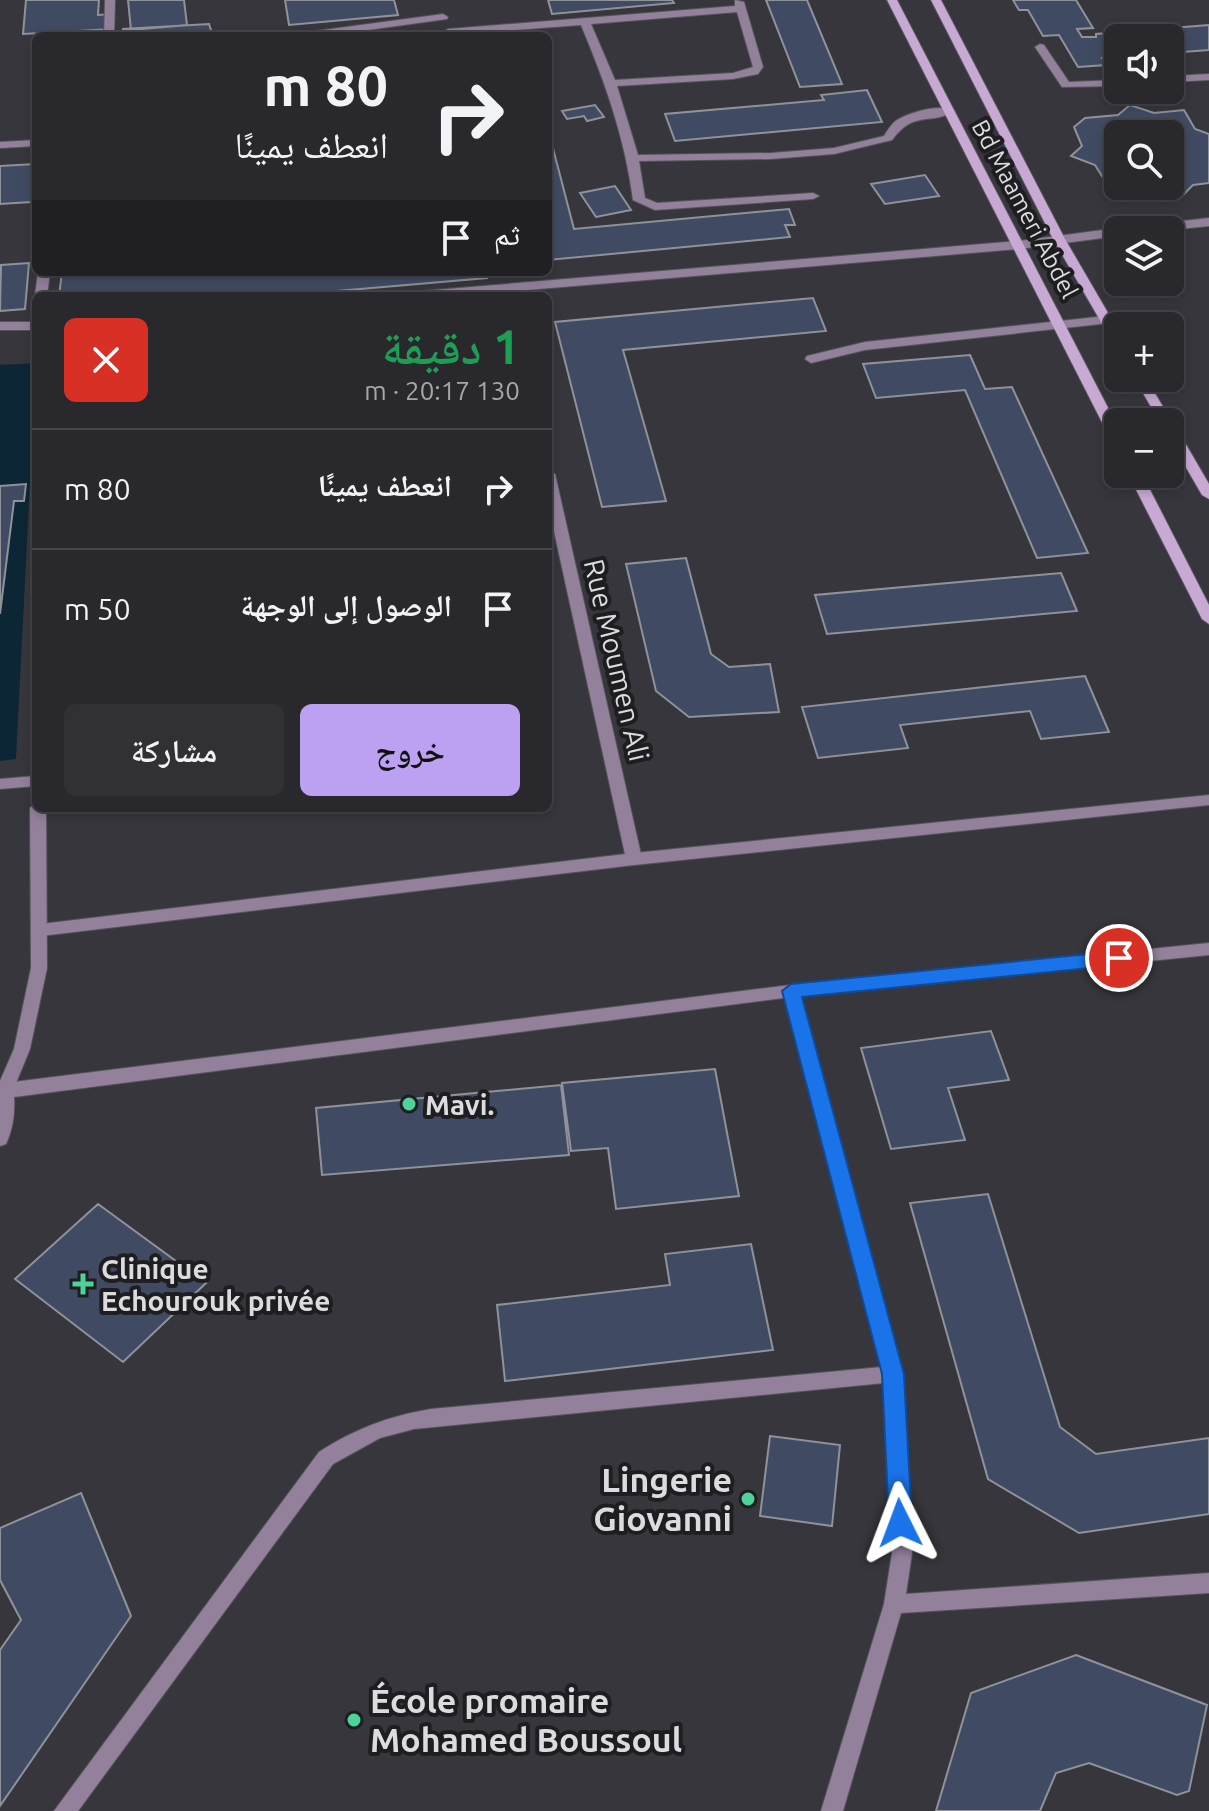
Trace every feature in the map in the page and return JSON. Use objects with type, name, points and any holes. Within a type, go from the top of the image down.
[{"type":"main road","name":"Bd Maameri Abdel","points":[[892,0],[1104,412]]},
{"type":"main road","name":"Bd Maameri Abdel","points":[[936,0],[1059,239],[1104,317]]},
{"type":"main road","points":[[1184,453],[1209,495]]},
{"type":"main road","points":[[1142,488],[1207,610]]},
{"type":"street","points":[[109,32],[110,0]]},
{"type":"street","points":[[467,32],[740,5],[758,67],[754,72],[611,83]]},
{"type":"street","points":[[326,32],[442,13],[447,32]]},
{"type":"street","points":[[584,20],[611,83],[633,158],[639,200],[655,207],[813,196]]},
{"type":"street","points":[[1040,47],[1066,85],[1104,84]]},
{"type":"street","points":[[1184,78],[1209,77]]},
{"type":"street","points":[[633,158],[771,156],[834,151],[888,138],[898,124],[918,115],[949,111]]},
{"type":"street","points":[[0,145],[32,143]]},
{"type":"street","points":[[1184,225],[1209,222]]},
{"type":"street","points":[[507,292],[1019,245],[1104,234]]},
{"type":"street","points":[[811,359],[865,346],[1104,320]]},
{"type":"street","points":[[0,326],[32,326]]},
{"type":"street","name":"Rue Moumen Ali","points":[[552,492],[634,859]]},
{"type":"street","points":[[0,784],[32,781]]},
{"type":"street","points":[[41,930],[634,859],[1209,800]]},
{"type":"street","points":[[0,1139],[6,1116],[3,1091],[22,1049],[33,1008],[41,930],[38,812]]},
{"type":"street","points":[[3,1091],[791,991],[1209,949]]},
{"type":"street","points":[[791,991],[893,1374],[902,1553],[894,1604],[832,1811]]},
{"type":"street","points":[[65,1811],[326,1458],[354,1439],[387,1424],[431,1418],[893,1374]]},
{"type":"street","points":[[894,1604],[1209,1583]]},
{"type":"water","points":[[32,363],[32,442],[16,759],[0,761],[0,365]]},
{"type":"building","points":[[26,0],[99,0],[98,15],[113,14],[113,29],[23,34]]},
{"type":"building","points":[[128,0],[184,0],[187,25],[131,30]]},
{"type":"building","points":[[285,0],[394,0],[398,15],[289,25]]},
{"type":"building","points":[[548,0],[672,0],[674,3],[552,14]]},
{"type":"building","points":[[766,0],[807,0],[842,84],[800,87]]},
{"type":"building","points":[[1013,0],[1076,0],[1093,28],[1077,29],[1082,37],[1104,33],[1104,65],[1078,67],[1059,35],[1043,36],[1028,10],[1019,10]]},
{"type":"building","points":[[209,24],[212,32],[123,32],[123,29]]},
{"type":"building","points":[[1209,25],[1209,50],[1184,52],[1184,27]]},
{"type":"building","points":[[867,90],[882,122],[675,141],[665,114],[824,100],[821,95]]},
{"type":"building","points":[[595,105],[604,117],[587,121],[584,116],[567,119],[562,111]]},
{"type":"building","points":[[1130,105],[1154,113],[1184,110],[1195,129],[1209,134],[1209,183],[1193,185],[1184,194],[1184,120],[1104,120],[1104,179],[1095,165],[1071,156],[1082,146],[1074,127],[1085,118],[1118,115]]},
{"type":"building","points":[[552,144],[574,229],[789,209],[795,225],[785,225],[790,237],[552,260]]},
{"type":"building","points":[[32,164],[31,202],[0,204],[0,166]]},
{"type":"building","points":[[925,175],[939,196],[885,204],[871,184]]},
{"type":"building","points":[[615,186],[631,210],[596,217],[580,193]]},
{"type":"building","points":[[29,263],[25,309],[0,311],[1,265]]},
{"type":"building","points":[[62,276],[487,278],[325,292],[60,292]]},
{"type":"building","points":[[813,298],[826,331],[623,350],[666,501],[602,507],[555,322]]},
{"type":"building","points":[[970,355],[985,389],[1012,387],[1088,553],[1037,558],[965,390],[876,398],[863,364]]},
{"type":"building","points":[[26,484],[24,501],[14,501],[0,614],[0,486]]},
{"type":"building","points":[[686,558],[711,654],[729,667],[770,664],[779,712],[689,717],[656,691],[626,564]]},
{"type":"building","points":[[1061,573],[1077,611],[827,634],[815,595]]},
{"type":"building","points":[[1085,676],[1109,732],[1041,739],[1030,711],[900,725],[908,748],[818,758],[802,707]]},
{"type":"building","points":[[991,1031],[1009,1080],[948,1088],[965,1140],[891,1149],[861,1048]]},
{"type":"building","points":[[715,1069],[739,1196],[616,1209],[608,1148],[571,1151],[562,1083]]},
{"type":"building","points":[[561,1085],[569,1155],[322,1175],[316,1108]]},
{"type":"building","points":[[988,1194],[1060,1427],[1096,1454],[1209,1438],[1209,1514],[1079,1533],[988,1479],[910,1203]]},
{"type":"building","points":[[98,1204],[206,1283],[123,1362],[15,1279]]},
{"type":"building","points":[[751,1244],[773,1350],[505,1381],[497,1305],[670,1285],[665,1254]]},
{"type":"building","points":[[770,1436],[840,1445],[832,1526],[760,1516]]},
{"type":"building","points":[[81,1493],[131,1616],[0,1806],[0,1650],[21,1620],[0,1580],[0,1528]]},
{"type":"building","points":[[1076,1655],[1207,1705],[1189,1791],[1177,1795],[1089,1763],[1056,1773],[1040,1811],[936,1811],[971,1693]]},
{"type":"place","name":"Mavi.","points":[[409,1104]]},
{"type":"place","name":"Clinique Echourouk privée","points":[[83,1284]]},
{"type":"place","name":"Lingerie Giovanni","points":[[748,1499]]},
{"type":"place","name":"École promaire Mohamed Boussoul","points":[[354,1720]]},
{"type":"route","points":[[900,1523],[893,1374],[791,991],[1119,958]]}]
